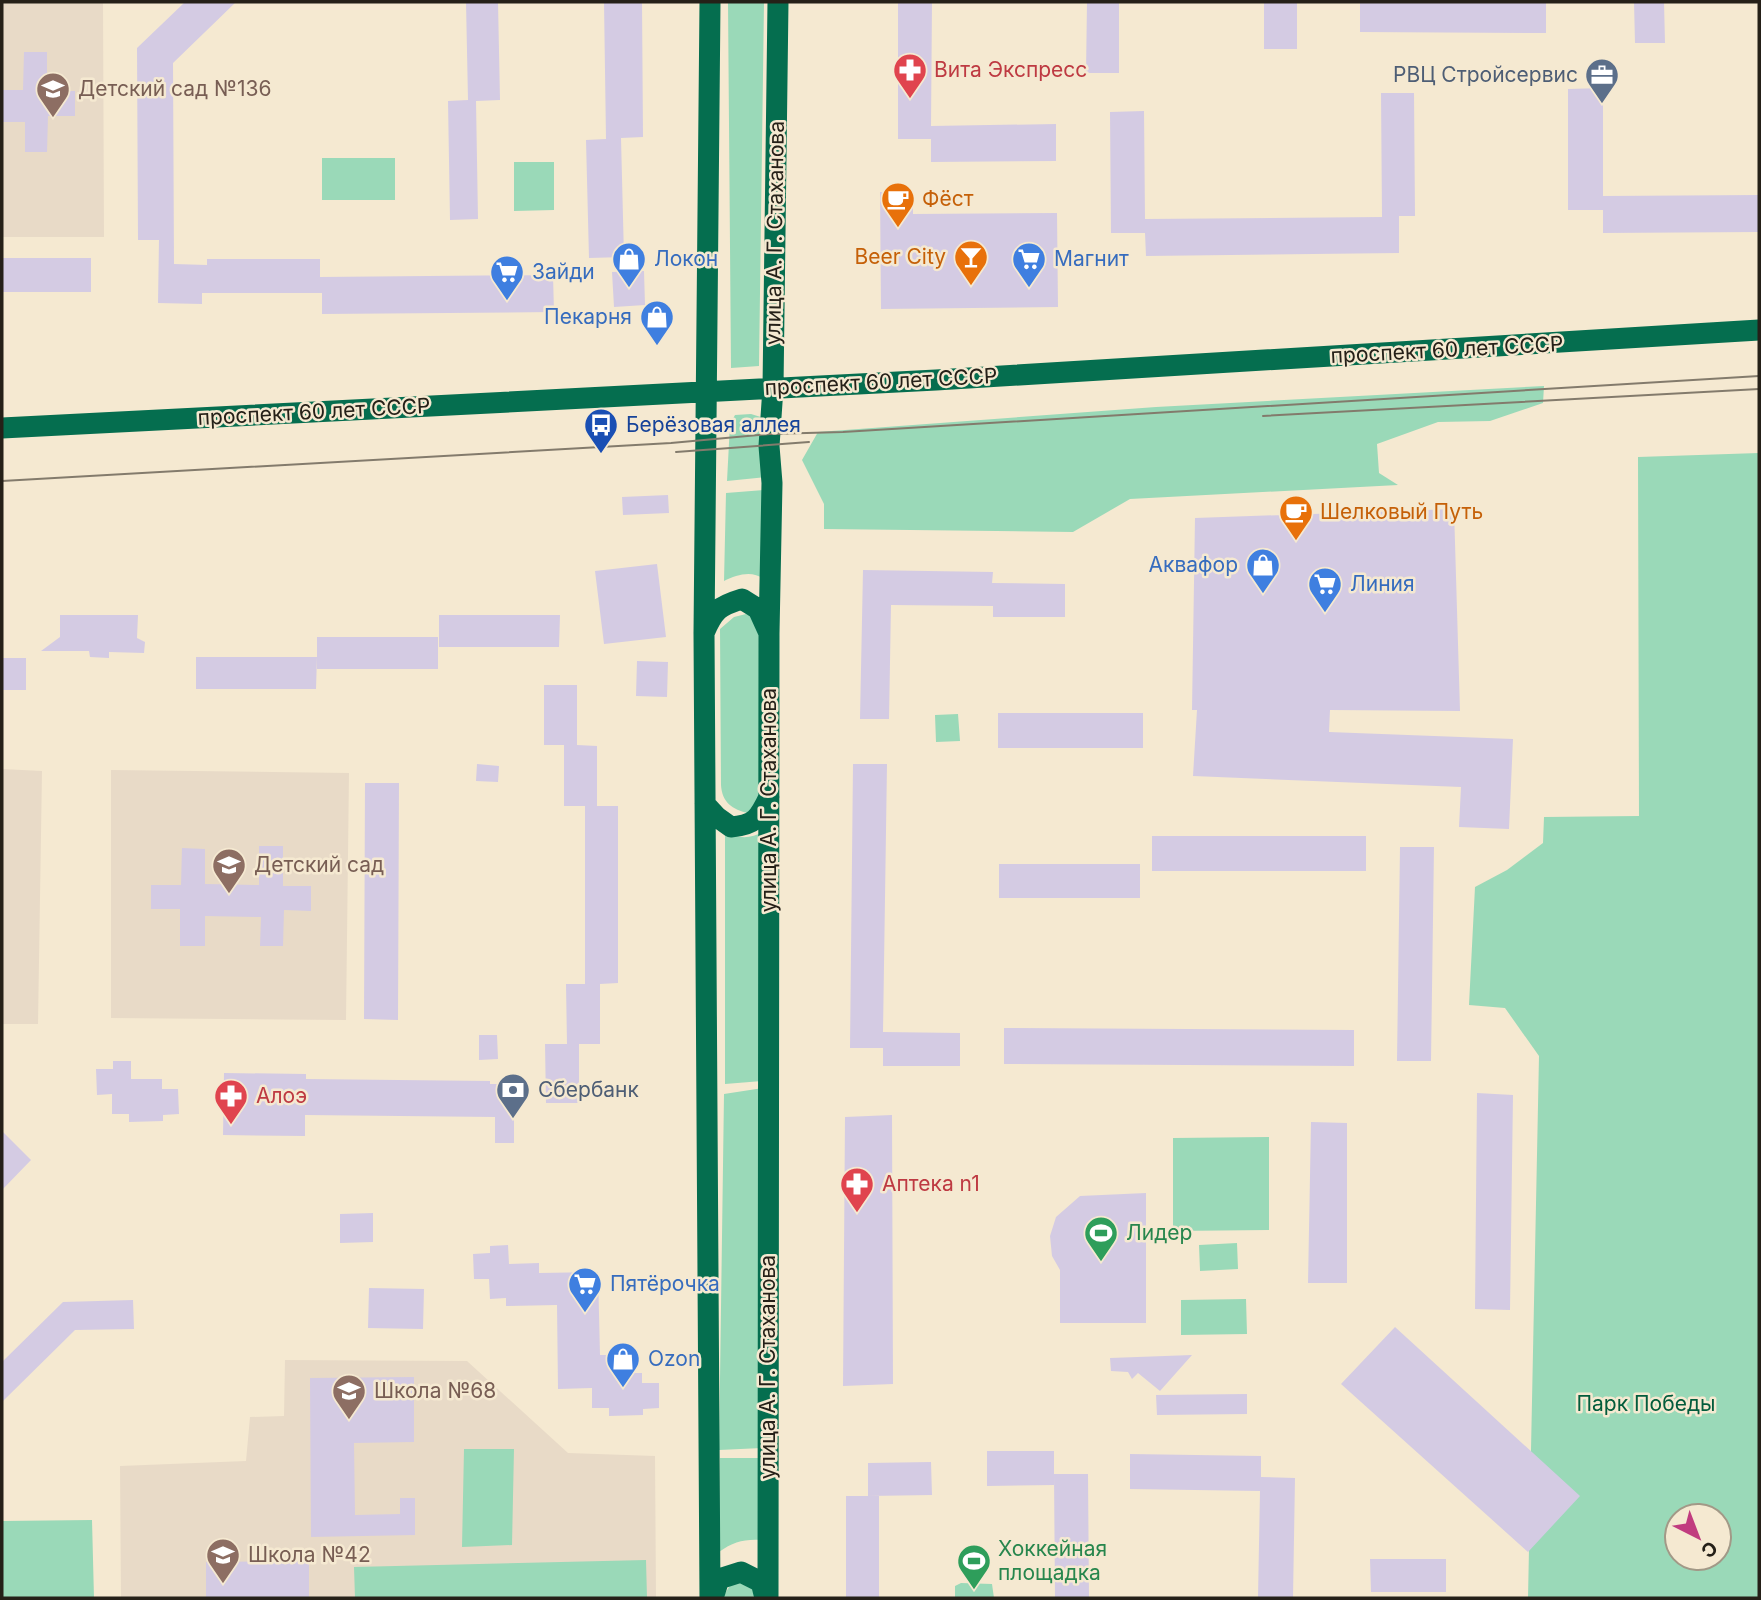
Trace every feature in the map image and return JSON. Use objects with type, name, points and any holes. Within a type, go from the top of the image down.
[{"type":"main road","points":[[710,2],[704,633],[712,1598]]},
{"type":"main road","name":"улица А. Г. Стаханова","points":[[766,1598],[769,633],[772,483],[769,446],[773,388],[778,2]]},
{"type":"main road","name":"проспект 60 лет СССР","points":[[2,428],[706,392],[1759,330]]},
{"type":"main road","points":[[704,633],[712,615],[723,605],[743,599],[758,609],[769,633]]},
{"type":"main road","points":[[705,804],[731,827],[747,825],[760,815],[770,794]]},
{"type":"main road","points":[[712,1598],[719,1579],[741,1572],[761,1581],[766,1598]]},
{"type":"shaded area","name":"Детский сад №136","points":[[2,2],[103,2],[104,237],[2,237]]},
{"type":"shaded area","points":[[2,769],[42,771],[38,1024],[2,1024]]},
{"type":"shaded area","name":"Детский сад","points":[[111,770],[349,773],[346,1020],[111,1018]]},
{"type":"shaded area","points":[[285,1360],[467,1361],[568,1453],[655,1456],[656,1598],[121,1598],[120,1466],[246,1461],[250,1417],[284,1416]]},
{"type":"green space","points":[[728,2],[764,2],[759,366],[731,368]]},
{"type":"green space","points":[[322,158],[395,158],[395,200],[322,200]]},
{"type":"green space","points":[[514,162],[554,162],[554,210],[514,211]]},
{"type":"green space","points":[[1544,386],[1543,403],[1490,421],[1438,422],[1377,444],[1379,473],[1398,485],[1130,499],[1073,532],[824,529],[824,504],[802,460],[818,432],[1156,407]]},
{"type":"green space","points":[[751,414],[764,418],[767,477],[727,481],[730,424],[735,415]]},
{"type":"green space","name":"Парк Победы","points":[[1759,453],[1759,1598],[1528,1598],[1539,1056],[1505,1008],[1469,1005],[1475,887],[1507,870],[1543,843],[1544,817],[1639,816],[1638,457]]},
{"type":"green space","points":[[765,490],[764,579],[749,574],[724,581],[726,493]]},
{"type":"green space","points":[[746,614],[753,617],[763,634],[765,792],[749,813],[729,804],[723,796],[721,785],[720,629],[734,617]]},
{"type":"green space","points":[[958,714],[960,741],[936,742],[935,715]]},
{"type":"green space","points":[[765,831],[762,1081],[725,1084],[725,832],[745,837]]},
{"type":"green space","points":[[763,1088],[762,1448],[719,1450],[724,1094]]},
{"type":"green space","points":[[1269,1137],[1269,1230],[1173,1231],[1173,1138]]},
{"type":"green space","points":[[1237,1243],[1238,1269],[1200,1271],[1199,1245]]},
{"type":"green space","points":[[1246,1299],[1247,1334],[1181,1335],[1181,1300]]},
{"type":"green space","points":[[464,1449],[514,1449],[512,1545],[462,1547]]},
{"type":"green space","points":[[720,1458],[761,1458],[761,1540],[739,1542],[719,1552]]},
{"type":"green space","points":[[92,1520],[94,1598],[2,1598],[2,1521]]},
{"type":"green space","points":[[646,1560],[647,1598],[355,1598],[354,1567]]},
{"type":"green space","points":[[743,1581],[755,1586],[759,1598],[722,1598],[731,1584]]},
{"type":"green space","name":"Хоккейная площадка","points":[[961,1583],[992,1584],[994,1598],[955,1598],[955,1586]]},
{"type":"building","points":[[185,2],[236,2],[173,63],[174,264],[207,265],[207,259],[320,259],[320,277],[553,275],[554,312],[322,314],[322,293],[202,293],[202,304],[158,303],[159,240],[138,240],[137,48]]},
{"type":"building","points":[[466,2],[498,2],[500,100],[476,101],[478,219],[450,220],[448,101],[468,100]]},
{"type":"building","points":[[604,2],[642,2],[643,137],[621,138],[624,257],[589,258],[586,140],[606,139]]},
{"type":"building","points":[[898,2],[932,2],[931,126],[1056,124],[1056,161],[931,162],[931,139],[898,139]]},
{"type":"building","points":[[1087,2],[1119,2],[1119,73],[1086,73]]},
{"type":"building","points":[[1264,2],[1297,2],[1297,49],[1264,49]]},
{"type":"building","points":[[1360,2],[1546,2],[1546,33],[1360,32]]},
{"type":"building","points":[[1634,2],[1664,2],[1665,43],[1635,43]]},
{"type":"building","points":[[24,52],[47,52],[47,91],[75,91],[75,116],[48,116],[47,152],[25,152],[25,122],[2,122],[2,90],[23,90]]},
{"type":"building","points":[[1603,88],[1603,196],[1759,195],[1759,232],[1603,233],[1603,210],[1568,210],[1568,89]]},
{"type":"building","points":[[1381,93],[1414,93],[1415,216],[1399,216],[1399,253],[1146,256],[1145,233],[1111,233],[1110,112],[1144,111],[1145,219],[1382,217]]},
{"type":"building","points":[[880,192],[913,192],[913,214],[1057,213],[1058,307],[881,309]]},
{"type":"building","points":[[2,258],[91,258],[91,292],[2,292]]},
{"type":"building","name":"Локон","points":[[644,271],[645,305],[614,307],[612,272]]},
{"type":"building","points":[[668,495],[669,513],[623,515],[622,497]]},
{"type":"building","name":"Линия","points":[[1454,509],[1460,711],[1330,710],[1329,732],[1513,739],[1509,829],[1459,827],[1461,787],[1193,776],[1197,710],[1192,710],[1195,518]]},
{"type":"building","points":[[657,564],[666,637],[604,644],[595,571]]},
{"type":"building","points":[[863,570],[993,572],[992,583],[1065,584],[1065,617],[993,617],[993,606],[891,605],[889,719],[860,719]]},
{"type":"building","points":[[60,615],[138,615],[137,638],[145,642],[144,653],[109,652],[109,658],[90,657],[89,651],[41,651],[60,637]]},
{"type":"building","points":[[439,615],[560,615],[559,647],[439,647]]},
{"type":"building","points":[[317,637],[438,637],[438,669],[317,669]]},
{"type":"building","points":[[196,657],[317,657],[316,689],[196,689]]},
{"type":"building","points":[[2,658],[26,658],[26,690],[2,690]]},
{"type":"building","points":[[637,661],[668,662],[667,697],[636,696]]},
{"type":"building","points":[[544,685],[577,685],[577,745],[597,746],[597,806],[618,806],[618,983],[600,984],[600,1044],[579,1044],[579,1103],[546,1103],[545,1044],[567,1044],[566,984],[585,984],[585,806],[564,806],[564,745],[544,745]]},
{"type":"building","points":[[998,713],[1143,713],[1143,748],[998,748]]},
{"type":"building","points":[[477,764],[499,766],[498,782],[476,781]]},
{"type":"building","points":[[853,764],[887,764],[883,1032],[960,1033],[960,1066],[883,1066],[883,1048],[850,1048]]},
{"type":"building","points":[[365,783],[399,783],[398,1020],[364,1019]]},
{"type":"building","points":[[1152,836],[1366,836],[1366,871],[1152,871]]},
{"type":"building","points":[[259,846],[283,846],[283,886],[311,886],[311,911],[284,910],[283,946],[260,946],[261,917],[205,916],[205,946],[180,946],[180,909],[151,909],[151,885],[181,885],[182,848],[205,849],[205,884],[259,885]]},
{"type":"building","points":[[1400,847],[1434,847],[1431,1061],[1397,1061]]},
{"type":"building","points":[[999,864],[1140,864],[1140,898],[999,898]]},
{"type":"building","points":[[1004,1028],[1354,1030],[1354,1066],[1004,1064]]},
{"type":"building","points":[[479,1035],[497,1035],[498,1059],[479,1060]]},
{"type":"building","points":[[113,1061],[131,1061],[131,1079],[162,1079],[162,1089],[178,1089],[179,1114],[163,1115],[163,1121],[129,1122],[129,1114],[112,1114],[112,1094],[97,1095],[96,1069],[113,1069]]},
{"type":"building","points":[[224,1073],[306,1074],[306,1079],[490,1081],[490,1084],[514,1084],[514,1143],[495,1143],[495,1117],[305,1115],[305,1136],[223,1135]]},
{"type":"building","points":[[1477,1093],[1513,1095],[1510,1310],[1475,1309]]},
{"type":"building","points":[[892,1115],[893,1384],[843,1386],[845,1117]]},
{"type":"building","points":[[1311,1122],[1347,1123],[1347,1283],[1308,1283]]},
{"type":"building","points":[[2,1131],[31,1160],[2,1190]]},
{"type":"building","name":"Лидер","points":[[1146,1193],[1146,1323],[1060,1323],[1060,1270],[1052,1256],[1050,1236],[1056,1217],[1080,1196]]},
{"type":"building","points":[[373,1213],[373,1242],[340,1243],[340,1214]]},
{"type":"building","points":[[508,1245],[509,1264],[539,1263],[539,1273],[598,1272],[600,1355],[611,1355],[612,1373],[642,1373],[642,1383],[659,1383],[659,1408],[643,1409],[643,1415],[609,1416],[609,1408],[592,1408],[592,1388],[558,1389],[557,1305],[506,1306],[506,1298],[490,1299],[489,1279],[474,1279],[473,1254],[490,1253],[490,1246]]},
{"type":"building","points":[[369,1288],[424,1289],[423,1329],[368,1328]]},
{"type":"building","points":[[133,1300],[134,1329],[75,1330],[2,1402],[2,1362],[63,1302]]},
{"type":"building","points":[[1395,1327],[1580,1496],[1528,1552],[1341,1384]]},
{"type":"building","points":[[1192,1355],[1160,1391],[1138,1373],[1132,1379],[1128,1372],[1111,1371],[1110,1358]]},
{"type":"building","points":[[414,1377],[414,1442],[354,1443],[355,1515],[400,1514],[400,1498],[415,1498],[415,1535],[311,1537],[310,1378]]},
{"type":"building","points":[[1247,1394],[1247,1414],[1157,1415],[1156,1395]]},
{"type":"building","points":[[987,1451],[1054,1451],[1054,1485],[987,1486]]},
{"type":"building","points":[[1130,1454],[1261,1456],[1261,1477],[1295,1478],[1293,1598],[1258,1598],[1260,1491],[1130,1489]]},
{"type":"building","points":[[931,1462],[932,1495],[868,1496],[868,1463]]},
{"type":"building","points":[[1054,1474],[1088,1474],[1089,1598],[1055,1598]]},
{"type":"building","points":[[846,1496],[879,1496],[879,1598],[846,1598]]},
{"type":"building","points":[[1370,1559],[1446,1559],[1446,1592],[1371,1592]]},
{"type":"building","points":[[309,1561],[309,1598],[206,1598],[206,1562]]},
{"type":"tram line","points":[[2,481],[1759,376]]},
{"type":"tram line","points":[[1263,416],[1759,389]]},
{"type":"tram line","points":[[676,452],[809,442]]},
{"type":"place","name":"Вита Экспресс","points":[[910,100]]},
{"type":"place","name":"РВЦ Стройсервис","points":[[1602,105]]},
{"type":"place","name":"Детский сад №136","points":[[53,119]]},
{"type":"place","name":"Фёст","points":[[898,229]]},
{"type":"place","name":"Beer City","points":[[971,287]]},
{"type":"place","name":"Локон","points":[[629,289]]},
{"type":"place","name":"Магнит","points":[[1029,289]]},
{"type":"place","name":"Зайди","points":[[507,302]]},
{"type":"place","name":"Пекарня","points":[[657,347]]},
{"type":"place","name":"Берёзовая аллея","points":[[601,455]]},
{"type":"place","name":"Шелковый Путь","points":[[1296,542]]},
{"type":"place","name":"Аквафор","points":[[1263,595]]},
{"type":"place","name":"Линия","points":[[1325,614]]},
{"type":"place","name":"Детский сад","points":[[229,895]]},
{"type":"place","name":"Сбербанк","points":[[513,1120]]},
{"type":"place","name":"Алоэ","points":[[231,1126]]},
{"type":"place","name":"Аптека n1","points":[[857,1214]]},
{"type":"place","name":"Лидер","points":[[1101,1263]]},
{"type":"place","name":"Пятёрочка","points":[[585,1314]]},
{"type":"place","name":"Ozon","points":[[623,1389]]},
{"type":"place","name":"Школа №68","points":[[349,1421]]},
{"type":"place","name":"Школа №42","points":[[223,1585]]},
{"type":"place","name":"Хоккейная площадка","points":[[974,1591]]}]
